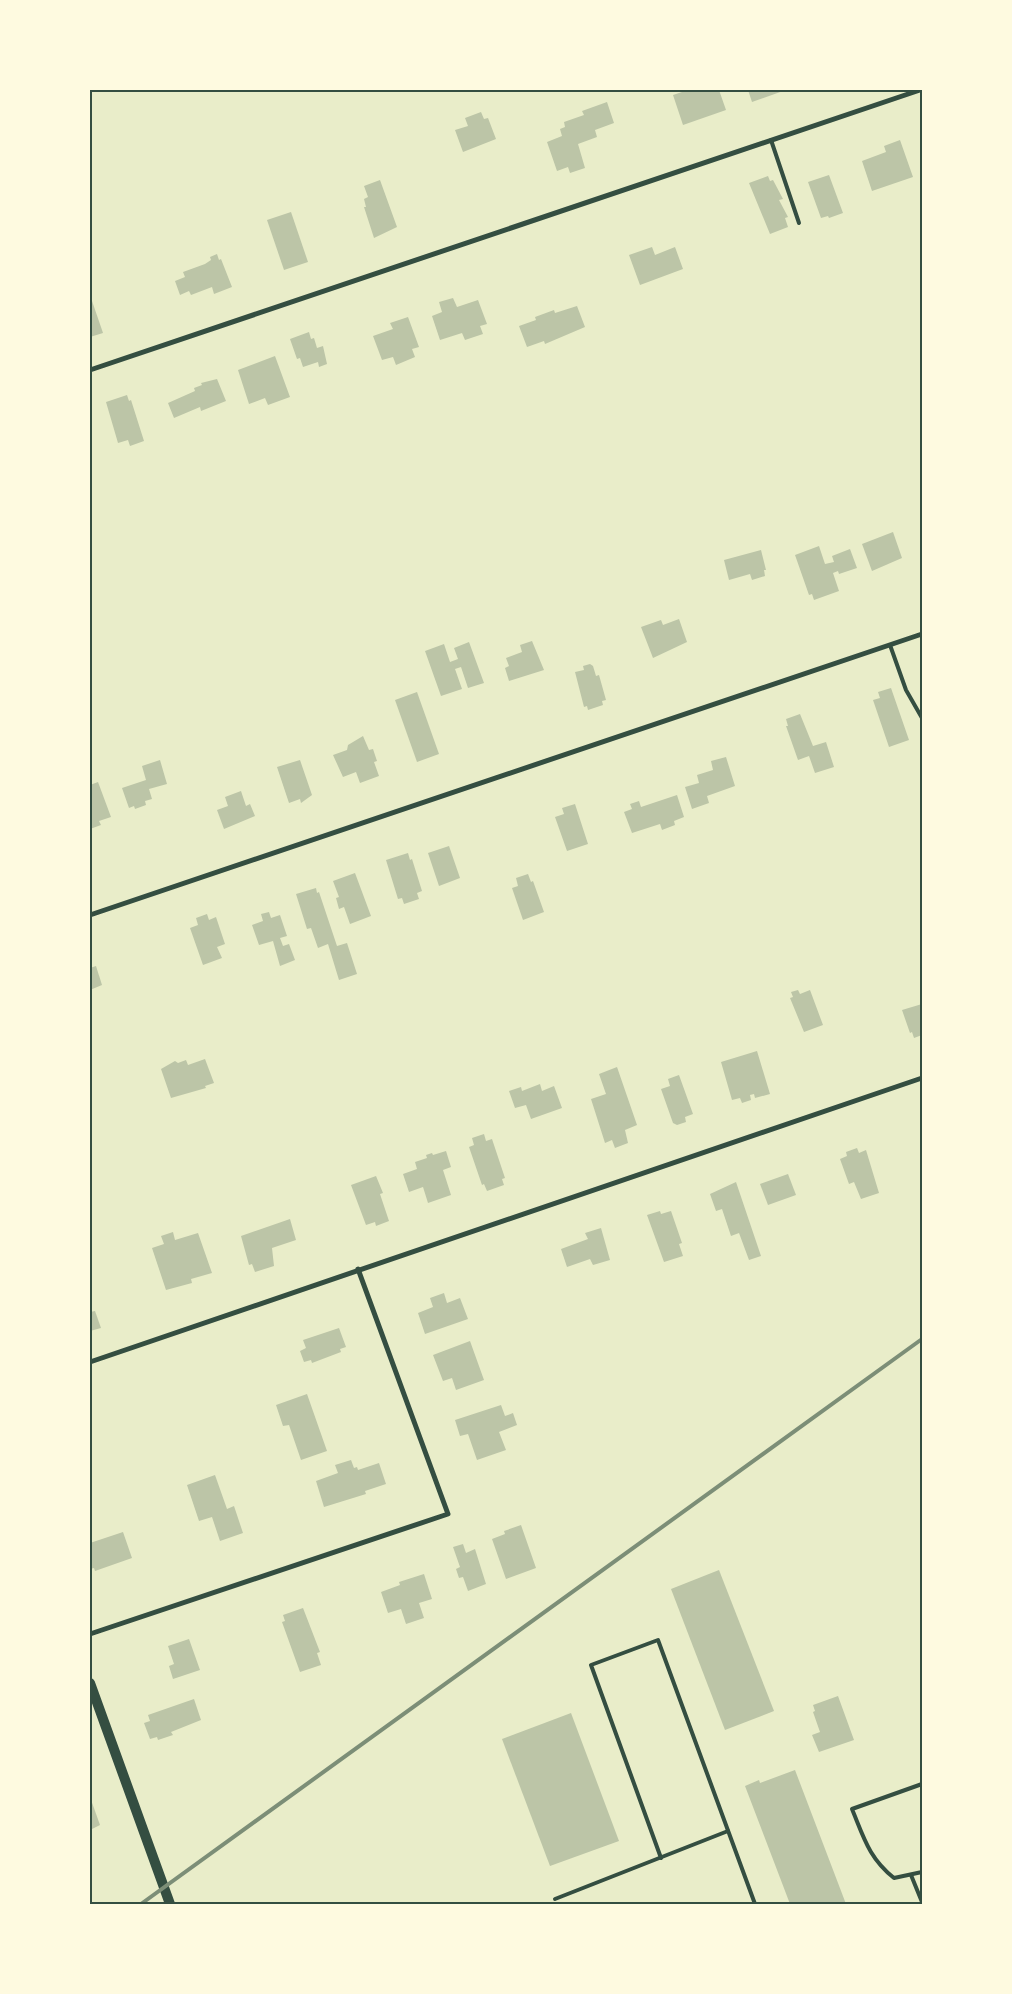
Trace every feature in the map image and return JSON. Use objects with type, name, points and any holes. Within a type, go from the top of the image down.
[{"type":"main road","points":[[90,1683],[170,1904]]},
{"type":"street","points":[[90,370],[920,90]]},
{"type":"street","points":[[90,915],[922,634]]},
{"type":"street","points":[[90,1362],[922,1078]]},
{"type":"street","points":[[90,1634],[448,1514],[358,1269]]},
{"type":"lane","points":[[770,140],[799,223]]},
{"type":"lane","points":[[890,645],[906,690],[922,718]]},
{"type":"lane","points":[[661,1858],[591,1665],[658,1640],[755,1904]]},
{"type":"lane","points":[[922,1784],[852,1809],[870,1854],[882,1868],[894,1878],[922,1872]]},
{"type":"lane","points":[[555,1899],[728,1831]]},
{"type":"lane","points":[[911,1874],[922,1902]]},
{"type":"building","points":[[688,90],[719,90],[726,110],[683,125],[673,95]]},
{"type":"building","points":[[748,90],[786,90],[752,102]]},
{"type":"building","points":[[607,102],[614,123],[595,130],[597,137],[578,144],[585,168],[570,173],[568,167],[557,171],[547,142],[562,136],[560,129],[565,127],[564,122],[584,115],[582,111]]},
{"type":"building","points":[[481,112],[484,119],[488,118],[496,139],[463,152],[455,130],[468,126],[465,118]]},
{"type":"building","points":[[900,140],[913,177],[872,191],[862,161],[886,152],[884,146]]},
{"type":"building","points":[[829,175],[843,213],[829,218],[828,216],[821,218],[808,182]]},
{"type":"building","points":[[768,176],[770,181],[773,180],[783,199],[779,200],[788,217],[785,218],[788,227],[770,234],[749,183]]},
{"type":"building","points":[[380,180],[397,227],[374,238],[364,207],[366,207],[364,199],[368,197],[364,186]]},
{"type":"building","points":[[291,212],[308,262],[284,270],[267,220]]},
{"type":"building","points":[[652,247],[655,255],[675,247],[683,269],[640,285],[629,255]]},
{"type":"building","points":[[217,254],[219,260],[221,259],[232,287],[214,294],[212,287],[191,295],[189,291],[180,295],[175,281],[185,277],[183,272],[205,264],[211,260],[210,257]]},
{"type":"building","points":[[453,298],[457,307],[478,300],[487,324],[480,326],[483,334],[465,340],[462,333],[440,340],[432,316],[442,312],[439,302]]},
{"type":"building","points":[[90,301],[92,301],[103,333],[90,337]]},
{"type":"building","points":[[577,306],[585,327],[545,344],[544,341],[527,347],[519,326],[536,320],[535,317],[554,310],[555,313]]},
{"type":"building","points":[[408,317],[419,347],[412,349],[415,357],[396,365],[393,357],[382,360],[373,336],[393,329],[390,323]]},
{"type":"building","points":[[309,332],[311,339],[314,338],[317,348],[323,346],[327,364],[319,367],[318,362],[303,367],[300,358],[297,359],[290,339]]},
{"type":"building","points":[[275,356],[290,397],[268,405],[265,398],[249,404],[238,370]]},
{"type":"building","points":[[217,379],[226,401],[201,411],[200,407],[174,418],[168,403],[195,391],[194,388],[202,385],[201,383]]},
{"type":"building","points":[[127,395],[129,401],[131,400],[144,441],[130,446],[128,440],[118,443],[106,402]]},
{"type":"building","points":[[893,532],[902,558],[872,571],[862,544]]},
{"type":"building","points":[[819,546],[825,564],[834,562],[832,556],[850,549],[857,568],[839,574],[838,571],[833,573],[839,591],[814,600],[812,594],[809,595],[795,555]]},
{"type":"building","points":[[761,550],[766,570],[764,570],[765,576],[752,580],[750,574],[729,580],[724,560]]},
{"type":"building","points":[[679,619],[687,642],[653,658],[641,627],[661,620],[663,625]]},
{"type":"building","points":[[532,641],[544,670],[509,681],[505,668],[509,666],[506,658],[522,652],[520,645]]},
{"type":"building","points":[[469,642],[484,683],[468,688],[461,667],[455,669],[462,689],[441,696],[425,651],[444,644],[450,662],[458,659],[454,648]]},
{"type":"building","points":[[590,664],[593,666],[596,676],[599,675],[606,700],[602,701],[603,705],[588,710],[587,706],[584,707],[575,672],[584,670],[583,666]]},
{"type":"building","points":[[891,688],[909,740],[889,747],[873,700],[880,698],[878,692]]},
{"type":"building","points":[[417,692],[439,754],[417,762],[395,700]]},
{"type":"building","points":[[800,714],[813,746],[826,742],[834,767],[815,773],[809,756],[798,760],[786,726],[788,726],[786,719]]},
{"type":"building","points":[[363,736],[369,750],[373,749],[377,761],[374,762],[379,776],[360,783],[356,772],[343,777],[333,755],[347,750],[348,745]]},
{"type":"building","points":[[726,757],[735,786],[707,796],[709,803],[692,809],[685,787],[699,783],[697,775],[713,770],[711,761]]},
{"type":"building","points":[[160,760],[167,784],[149,789],[152,799],[145,801],[146,805],[135,809],[134,806],[129,808],[122,788],[146,780],[142,766]]},
{"type":"building","points":[[300,760],[312,795],[301,803],[300,799],[289,803],[277,767]]},
{"type":"building","points":[[98,782],[111,817],[99,821],[101,825],[90,829],[90,785]]},
{"type":"building","points":[[241,791],[246,806],[250,804],[255,816],[224,829],[217,810],[228,806],[225,797]]},
{"type":"building","points":[[677,795],[684,817],[674,821],[675,825],[662,830],[660,824],[632,833],[624,812],[632,809],[630,804],[639,801],[641,807]]},
{"type":"building","points":[[575,804],[588,844],[567,851],[555,817],[564,814],[562,808]]},
{"type":"building","points":[[449,846],[460,878],[439,886],[428,853]]},
{"type":"building","points":[[408,853],[410,860],[412,859],[422,891],[417,893],[419,899],[404,904],[402,898],[398,899],[386,860]]},
{"type":"building","points":[[355,873],[371,916],[350,924],[344,907],[339,909],[336,898],[339,897],[333,881]]},
{"type":"building","points":[[528,874],[531,882],[533,881],[544,912],[523,920],[512,888],[518,886],[516,878]]},
{"type":"building","points":[[316,888],[337,946],[347,943],[357,974],[339,980],[328,944],[318,948],[311,928],[307,929],[296,894]]},
{"type":"building","points":[[269,912],[271,918],[280,915],[287,936],[280,938],[283,946],[289,944],[295,960],[280,966],[273,941],[259,945],[252,925],[263,921],[261,914]]},
{"type":"building","points":[[207,914],[209,920],[216,917],[225,944],[217,947],[222,958],[203,965],[190,928],[198,925],[196,918]]},
{"type":"building","points":[[96,966],[102,985],[90,990],[90,968]]},
{"type":"building","points":[[798,990],[800,994],[810,990],[823,1025],[804,1032],[790,998],[793,997],[791,992]]},
{"type":"building","points":[[922,1004],[922,1035],[914,1038],[912,1032],[910,1033],[902,1010]]},
{"type":"building","points":[[757,1051],[770,1094],[755,1098],[754,1094],[750,1095],[751,1100],[742,1103],[740,1098],[732,1100],[721,1062]]},
{"type":"building","points":[[205,1059],[214,1083],[205,1086],[206,1088],[171,1098],[161,1069],[175,1061],[178,1063],[186,1060],[188,1065]]},
{"type":"building","points":[[617,1067],[637,1125],[625,1130],[628,1143],[615,1148],[612,1140],[605,1143],[591,1099],[606,1094],[599,1074]]},
{"type":"building","points":[[679,1075],[693,1114],[685,1117],[686,1122],[677,1125],[673,1123],[661,1089],[670,1086],[668,1079]]},
{"type":"building","points":[[540,1084],[542,1091],[554,1086],[562,1108],[531,1119],[526,1105],[515,1108],[509,1091],[521,1087],[522,1091]]},
{"type":"building","points":[[484,1134],[486,1141],[492,1139],[505,1178],[502,1179],[504,1185],[487,1191],[484,1184],[482,1185],[469,1147],[474,1145],[472,1138]]},
{"type":"building","points":[[857,1148],[859,1153],[866,1150],[879,1193],[861,1199],[854,1182],[849,1184],[840,1159],[847,1156],[846,1152]]},
{"type":"building","points":[[446,1151],[451,1167],[443,1170],[451,1195],[428,1203],[423,1187],[409,1192],[403,1174],[417,1169],[415,1162],[427,1158],[426,1155]]},
{"type":"building","points":[[788,1174],[796,1195],[768,1205],[760,1184]]},
{"type":"building","points":[[376,1176],[383,1193],[380,1194],[389,1221],[376,1226],[375,1222],[366,1225],[351,1185]]},
{"type":"building","points":[[736,1182],[761,1256],[749,1260],[739,1233],[731,1236],[722,1209],[716,1211],[710,1194]]},
{"type":"building","points":[[660,1211],[661,1214],[671,1211],[682,1243],[679,1244],[683,1256],[664,1262],[647,1215]]},
{"type":"building","points":[[290,1219],[296,1240],[272,1248],[274,1266],[255,1272],[252,1264],[249,1265],[241,1236]]},
{"type":"building","points":[[601,1228],[610,1260],[593,1265],[590,1259],[567,1267],[561,1249],[588,1239],[585,1233]]},
{"type":"building","points":[[173,1232],[175,1240],[198,1233],[212,1273],[191,1279],[192,1283],[166,1290],[152,1248],[164,1244],[161,1236]]},
{"type":"building","points":[[444,1293],[447,1303],[460,1298],[468,1319],[425,1334],[418,1313],[433,1307],[430,1298]]},
{"type":"building","points":[[95,1311],[101,1328],[90,1331],[90,1312]]},
{"type":"building","points":[[339,1328],[346,1347],[340,1349],[341,1352],[312,1363],[311,1360],[304,1362],[300,1351],[306,1348],[303,1340]]},
{"type":"building","points":[[470,1341],[484,1380],[456,1390],[452,1378],[443,1381],[433,1355]]},
{"type":"building","points":[[307,1394],[327,1451],[301,1460],[289,1425],[283,1426],[276,1405]]},
{"type":"building","points":[[501,1405],[505,1416],[513,1413],[517,1425],[499,1432],[506,1450],[477,1460],[468,1434],[460,1436],[455,1420]]},
{"type":"building","points":[[351,1460],[354,1468],[357,1467],[358,1470],[379,1463],[386,1484],[365,1491],[366,1494],[324,1507],[316,1481],[338,1473],[335,1465]]},
{"type":"building","points":[[215,1475],[227,1509],[234,1506],[243,1533],[220,1541],[212,1517],[199,1521],[187,1485]]},
{"type":"building","points":[[521,1525],[536,1568],[506,1579],[492,1539],[505,1534],[504,1531]]},
{"type":"building","points":[[123,1532],[132,1558],[95,1571],[94,1568],[90,1569],[90,1543]]},
{"type":"building","points":[[463,1544],[466,1553],[475,1549],[486,1584],[468,1591],[463,1577],[459,1578],[456,1569],[460,1567],[453,1547]]},
{"type":"building","points":[[719,1570],[774,1711],[725,1730],[671,1589]]},
{"type":"building","points":[[424,1574],[432,1599],[419,1603],[424,1618],[406,1624],[401,1609],[388,1613],[381,1592],[400,1585],[399,1582]]},
{"type":"building","points":[[303,1608],[320,1652],[317,1653],[321,1665],[300,1672],[282,1622],[285,1621],[283,1615]]},
{"type":"building","points":[[189,1639],[200,1670],[173,1679],[169,1666],[174,1664],[168,1646]]},
{"type":"building","points":[[838,1696],[854,1740],[819,1752],[812,1735],[820,1732],[813,1712],[815,1711],[813,1705]]},
{"type":"building","points":[[194,1699],[201,1720],[171,1732],[173,1735],[158,1740],[157,1737],[150,1739],[144,1723],[150,1721],[148,1715]]},
{"type":"building","points":[[571,1713],[619,1841],[550,1866],[502,1739]]},
{"type":"building","points":[[795,1770],[846,1904],[790,1904],[745,1786],[759,1780],[760,1783]]},
{"type":"building","points":[[90,1797],[100,1825],[90,1830]]},
{"type":"railway","points":[[141,1904],[922,1339]]}]
